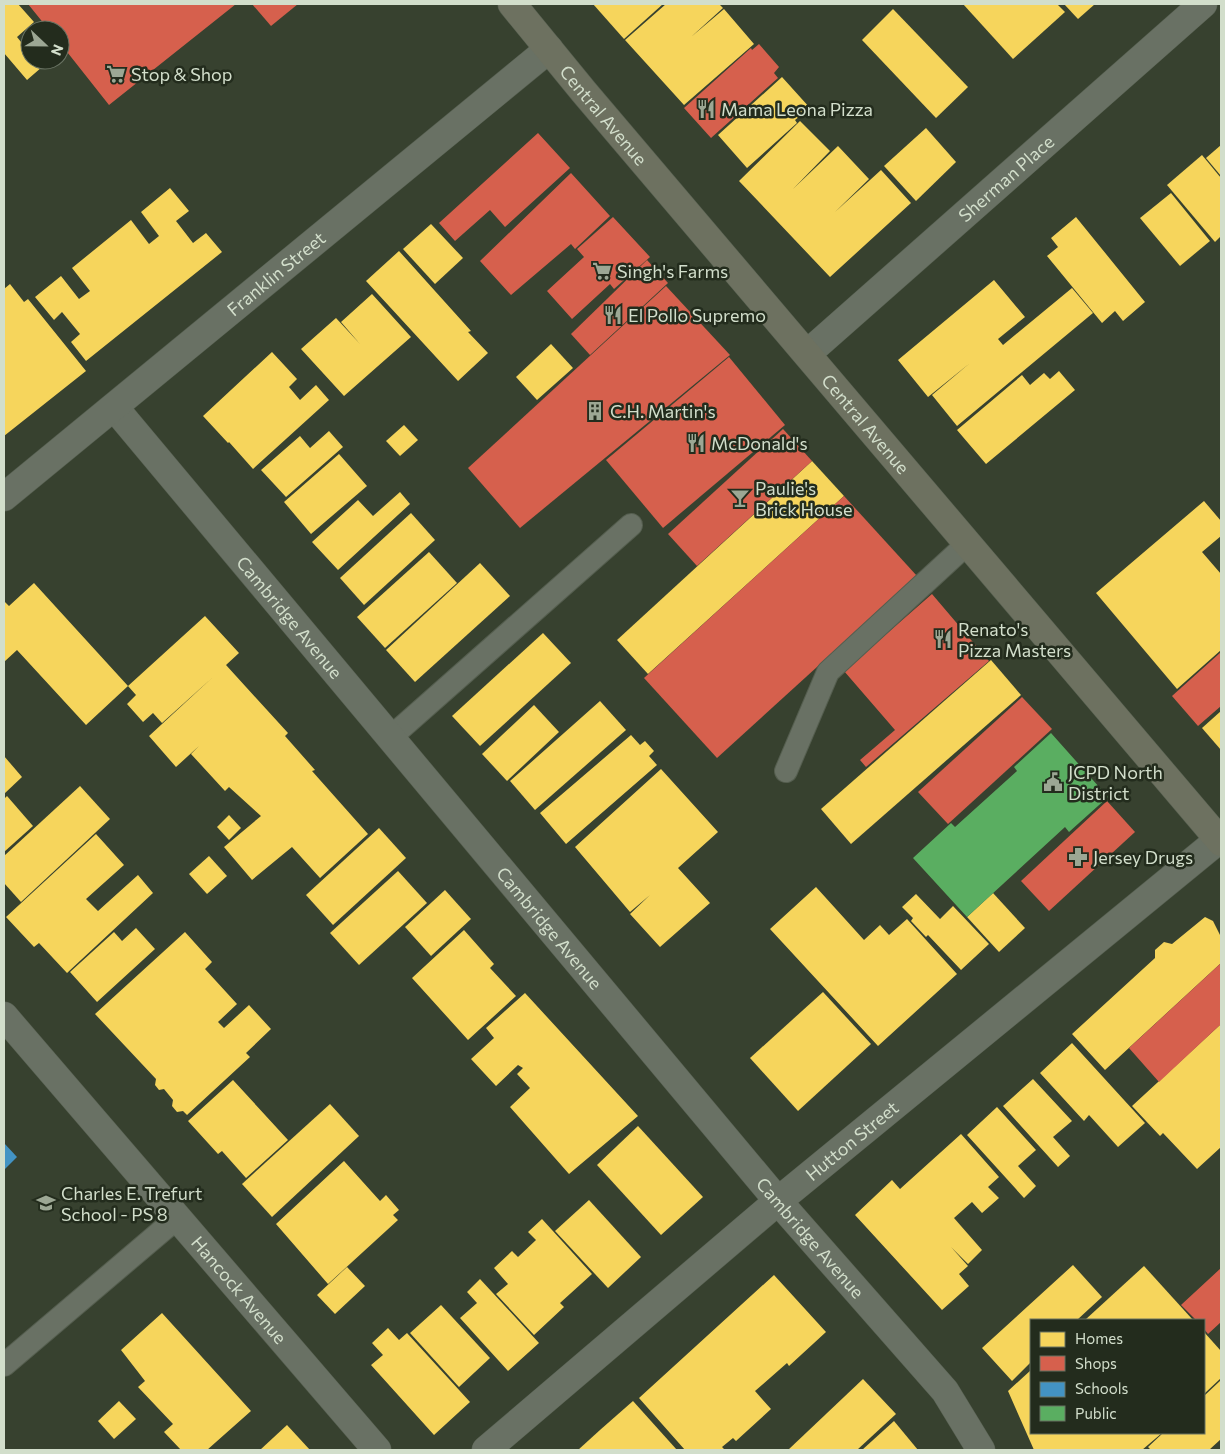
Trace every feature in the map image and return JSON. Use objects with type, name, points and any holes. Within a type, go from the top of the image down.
[{"type":"main road","name":"Central Avenue","points":[[512,4],[967,544],[1220,840]]},
{"type":"street","name":"Sherman Place","points":[[808,353],[1203,4]]},
{"type":"street","name":"Franklin Street","points":[[4,497],[549,50]]},
{"type":"street","name":"Cambridge Avenue","points":[[114,406],[778,1201],[945,1391],[981,1450]]},
{"type":"street","name":"Hutton Street","points":[[486,1450],[778,1201],[1220,840]]},
{"type":"street","name":"Hancock Avenue","points":[[4,1016],[377,1450]]},
{"type":"lane","points":[[391,738],[631,525]]},
{"type":"lane","points":[[786,772],[828,672],[967,544]]},
{"type":"lane","points":[[4,1365],[177,1218]]},
{"type":"building: Homes","points":[[4,4],[18,4],[32,20],[20,20],[20,34],[17,37],[20,41],[20,70],[39,70],[27,80],[4,53]]},
{"type":"building: Homes","points":[[593,4],[663,4],[624,39]]},
{"type":"building: Homes","points":[[666,4],[719,4],[723,8],[691,37],[724,9],[754,44],[684,105],[625,40]]},
{"type":"building: Homes","points":[[963,4],[1057,4],[1065,12],[1013,59]]},
{"type":"building: Homes","points":[[1064,4],[1095,4],[1078,19]]},
{"type":"building: Homes","points":[[893,9],[968,87],[936,118],[862,40]]},
{"type":"building: Homes","points":[[782,77],[810,108],[795,120],[797,123],[747,168],[718,135]]},
{"type":"building: Homes","points":[[800,121],[830,151],[793,189],[838,146],[869,179],[835,212],[881,170],[911,203],[830,277],[739,181]]},
{"type":"building: Homes","points":[[926,128],[956,162],[916,201],[884,166]]},
{"type":"building: Homes","points":[[1221,145],[1221,176],[1206,158]]},
{"type":"building: Homes","points":[[1202,155],[1221,178],[1221,236],[1215,242],[1167,185]]},
{"type":"building: Homes","points":[[170,188],[189,211],[176,221],[193,243],[206,233],[222,252],[86,361],[71,342],[80,334],[62,312],[54,320],[35,297],[61,276],[79,299],[90,291],[72,268],[131,220],[149,244],[159,236],[141,212]]},
{"type":"building: Homes","points":[[1171,193],[1210,241],[1180,266],[1140,218]]},
{"type":"building: Homes","points":[[1076,217],[1145,302],[1123,321],[1115,311],[1102,323],[1047,256],[1058,247],[1051,238]]},
{"type":"building: Homes","points":[[431,224],[463,258],[435,284],[403,249]]},
{"type":"building: Homes","points":[[399,251],[471,331],[468,332],[488,353],[458,381],[366,281]]},
{"type":"building: Homes","points":[[994,280],[1025,317],[998,339],[1003,345],[1072,288],[1093,313],[957,426],[932,395],[970,363],[928,397],[898,360]]},
{"type":"building: Homes","points":[[10,284],[24,302],[28,299],[86,371],[4,436],[4,289]]},
{"type":"building: Homes","points":[[372,294],[411,337],[344,396],[301,349],[336,318],[360,344],[341,322]]},
{"type":"building: Homes","points":[[551,344],[573,368],[537,400],[516,377]]},
{"type":"building: Homes","points":[[272,352],[297,379],[289,387],[300,400],[316,385],[329,400],[253,469],[203,416]]},
{"type":"building: Homes","points":[[1059,371],[1075,390],[986,464],[957,430],[1022,375],[1030,385],[1044,373],[1050,379]]},
{"type":"building: Homes","points":[[404,425],[418,440],[400,456],[386,441]]},
{"type":"building: Homes","points":[[329,431],[343,447],[286,497],[261,470],[300,436],[310,448]]},
{"type":"building: Homes","points":[[339,454],[367,486],[311,534],[284,502]]},
{"type":"building: Homes","points":[[812,461],[844,496],[648,674],[617,640]]},
{"type":"building: Homes","points":[[400,492],[410,504],[338,570],[312,542],[358,500],[373,516]]},
{"type":"building: Homes","points":[[1204,501],[1221,521],[1221,536],[1202,552],[1221,574],[1221,650],[1177,689],[1096,593]]},
{"type":"building: Homes","points":[[411,513],[435,540],[364,605],[340,578]]},
{"type":"building: Homes","points":[[429,552],[457,583],[385,648],[357,617]]},
{"type":"building: Homes","points":[[480,563],[510,596],[415,682],[386,650]]},
{"type":"building: Homes","points":[[34,583],[128,686],[86,725],[17,650],[4,662],[4,601],[9,606]]},
{"type":"building: Homes","points":[[205,616],[239,653],[226,665],[288,733],[285,736],[315,770],[312,771],[368,834],[320,878],[292,847],[252,880],[224,847],[261,816],[229,787],[225,791],[191,754],[199,746],[176,767],[149,736],[213,677],[162,723],[153,713],[143,722],[127,704],[136,695],[128,686]]},
{"type":"building: Homes","points":[[543,633],[571,663],[480,746],[452,716]]},
{"type":"building: Homes","points":[[991,660],[1021,695],[851,844],[821,809]]},
{"type":"building: Homes","points":[[600,701],[626,730],[535,810],[510,781]]},
{"type":"building: Homes","points":[[534,705],[559,732],[507,781],[482,754]]},
{"type":"building: Homes","points":[[1221,711],[1221,750],[1202,728]]},
{"type":"building: Homes","points":[[631,735],[640,745],[645,741],[654,751],[649,756],[657,765],[566,844],[540,813]]},
{"type":"building: Homes","points":[[4,756],[22,777],[4,794]]},
{"type":"building: Homes","points":[[661,769],[718,832],[678,868],[710,903],[660,947],[630,914],[650,895],[630,912],[575,847]]},
{"type":"building: Homes","points":[[80,786],[110,819],[21,902],[4,883],[4,856]]},
{"type":"building: Homes","points":[[7,796],[33,826],[4,852],[4,799]]},
{"type":"building: Homes","points":[[229,815],[241,828],[229,840],[217,827]]},
{"type":"building: Homes","points":[[379,828],[406,858],[333,925],[306,895]]},
{"type":"building: Homes","points":[[96,834],[124,865],[86,899],[98,911],[138,875],[153,893],[67,973],[39,943],[34,947],[6,917]]},
{"type":"building: Homes","points":[[209,856],[227,876],[207,894],[189,874]]},
{"type":"building: Homes","points":[[398,871],[427,903],[359,965],[330,933]]},
{"type":"building: Homes","points":[[816,887],[864,940],[880,925],[889,935],[907,919],[957,974],[878,1046],[770,929]]},
{"type":"building: Homes","points":[[445,890],[471,919],[431,956],[405,927]]},
{"type":"building: Homes","points":[[993,893],[1025,928],[999,952],[967,917]]},
{"type":"building: Homes","points":[[916,894],[940,919],[953,906],[989,944],[961,970],[928,935],[926,937],[911,921],[913,918],[902,907]]},
{"type":"building: Homes","points":[[1205,917],[1213,921],[1221,937],[1221,963],[1105,1070],[1072,1034],[1155,958],[1155,950],[1164,942],[1172,944]]},
{"type":"building: Homes","points":[[136,928],[155,949],[97,1002],[70,972],[114,932],[122,941]]},
{"type":"building: Homes","points":[[464,930],[494,964],[490,968],[516,996],[468,1040],[412,978]]},
{"type":"building: Homes","points":[[185,932],[212,962],[205,969],[237,1004],[218,1022],[224,1028],[249,1005],[271,1029],[246,1053],[250,1057],[187,1115],[183,1111],[177,1112],[172,1106],[173,1100],[164,1089],[159,1090],[155,1085],[156,1079],[95,1014]]},
{"type":"building: Homes","points":[[823,992],[871,1044],[798,1111],[750,1058]]},
{"type":"building: Homes","points":[[525,993],[638,1116],[569,1174],[510,1107],[530,1088],[517,1074],[523,1068],[518,1065],[496,1086],[471,1059],[494,1038],[486,1028]]},
{"type":"building: Homes","points":[[1221,1024],[1221,1147],[1197,1169],[1163,1133],[1160,1136],[1132,1106]]},
{"type":"building: Homes","points":[[1072,1043],[1145,1123],[1118,1147],[1089,1115],[1084,1121],[1040,1073]]},
{"type":"building: Homes","points":[[1033,1079],[1072,1121],[1053,1137],[1070,1156],[1058,1167],[1003,1106]]},
{"type":"building: Homes","points":[[233,1080],[288,1140],[246,1178],[222,1151],[218,1154],[188,1121]]},
{"type":"building: Homes","points":[[330,1104],[359,1136],[272,1217],[242,1184]]},
{"type":"building: Homes","points":[[997,1107],[1036,1150],[1018,1166],[1036,1186],[1024,1198],[967,1135]]},
{"type":"building: Homes","points":[[638,1126],[703,1197],[661,1235],[597,1165]]},
{"type":"building: Homes","points":[[961,1134],[999,1177],[988,1187],[999,1198],[982,1213],[972,1202],[954,1218],[982,1250],[968,1264],[951,1247],[968,1266],[959,1274],[969,1286],[942,1310],[855,1215],[892,1180],[900,1189]]},
{"type":"building: Homes","points":[[344,1161],[380,1201],[386,1195],[399,1210],[393,1215],[398,1220],[328,1284],[276,1224]]},
{"type":"building: Homes","points":[[589,1200],[641,1257],[608,1288],[555,1231]]},
{"type":"building: Homes","points":[[542,1219],[592,1274],[560,1303],[564,1307],[534,1335],[496,1294],[508,1284],[494,1268],[512,1251],[518,1257],[536,1240],[528,1232]]},
{"type":"building: Homes","points":[[1073,1265],[1102,1297],[1078,1319],[1030,1319],[1030,1363],[1012,1381],[982,1348]]},
{"type":"building: Homes","points":[[1144,1266],[1192,1319],[1086,1319]]},
{"type":"building: Homes","points":[[347,1267],[365,1286],[335,1314],[317,1295]]},
{"type":"building: Homes","points":[[774,1275],[826,1332],[789,1366],[787,1363],[755,1391],[771,1409],[736,1441],[733,1438],[722,1447],[725,1450],[685,1450],[639,1398]]},
{"type":"building: Homes","points":[[480,1279],[539,1343],[508,1371],[460,1318],[477,1303],[467,1292]]},
{"type":"building: Homes","points":[[441,1305],[490,1358],[459,1387],[410,1333]]},
{"type":"building: Homes","points":[[162,1313],[251,1411],[207,1450],[181,1450],[164,1432],[173,1424],[138,1387],[145,1381],[121,1350]]},
{"type":"building: Homes","points":[[388,1328],[399,1340],[407,1333],[470,1402],[434,1435],[371,1365],[383,1355],[372,1343]]},
{"type":"building: Homes","points":[[1205,1333],[1221,1351],[1221,1378],[1205,1393]]},
{"type":"building: Homes","points":[[1030,1371],[1030,1434],[1161,1434],[1142,1450],[1034,1450],[1008,1391]]},
{"type":"building: Homes","points":[[863,1379],[896,1414],[857,1450],[788,1450]]},
{"type":"building: Homes","points":[[1221,1380],[1221,1439],[1209,1450],[1151,1450],[1148,1447],[1162,1434],[1205,1434],[1205,1395]]},
{"type":"building: Homes","points":[[119,1401],[136,1419],[114,1439],[98,1421]]},
{"type":"building: Homes","points":[[633,1401],[677,1450],[578,1450],[600,1430]]},
{"type":"building: Homes","points":[[894,1421],[918,1450],[862,1450]]},
{"type":"building: Homes","points":[[287,1425],[310,1450],[260,1450]]},
{"type":"building: Shops","name":"Stop & Shop","points":[[28,4],[236,4],[109,105],[70,56],[70,20],[41,20]]},
{"type":"building: Shops","points":[[252,4],[298,4],[271,26]]},
{"type":"building: Shops","points":[[759,44],[779,67],[774,73],[778,78],[711,138],[684,108],[751,48],[752,50]]},
{"type":"building: Shops","points":[[538,133],[570,168],[505,227],[490,210],[455,241],[439,223]]},
{"type":"building: Shops","points":[[571,173],[610,216],[575,249],[571,244],[511,295],[480,261]]},
{"type":"building: Shops","name":"Singh's Farms","points":[[613,217],[650,257],[614,289],[610,284],[572,319],[547,291],[584,257],[577,249]]},
{"type":"building: Shops","name":"El Pollo Supremo","points":[[647,260],[668,283],[590,355],[571,334]]},
{"type":"building: Shops","name":"C.H. Martin's","points":[[666,286],[730,355],[520,528],[468,468]]},
{"type":"building: Shops","name":"McDonald's","points":[[729,357],[785,425],[663,528],[606,460]]},
{"type":"building: Shops","name":"Paulie's Brick House","points":[[783,429],[812,461],[697,566],[668,534]]},
{"type":"building: Shops","points":[[844,496],[917,576],[717,758],[644,678]]},
{"type":"building: Shops","points":[[932,594],[989,661],[866,767],[860,760],[895,730],[844,671]]},
{"type":"building: Shops","points":[[1221,652],[1221,706],[1198,726],[1172,696]]},
{"type":"building: Shops","points":[[1022,697],[1052,729],[948,824],[918,792]]},
{"type":"building: Shops","name":"Jersey Drugs","points":[[1107,801],[1135,832],[1049,911],[1021,881]]},
{"type":"building: Shops","points":[[1221,963],[1221,1024],[1159,1082],[1129,1048]]},
{"type":"building: Shops","points":[[1221,1268],[1221,1322],[1208,1334],[1205,1330],[1205,1319],[1195,1319],[1181,1305]]},
{"type":"building: Schools","points":[[4,1143],[17,1157],[4,1170]]},
{"type":"building: Public","points":[[1051,733],[1108,797],[1069,832],[1065,827],[967,917],[913,858],[951,823],[955,827],[1017,771],[1014,767]]},
{"type":"place","name":"Stop & Shop","points":[[116,74]]},
{"type":"place","name":"Mama Leona Pizza","points":[[706,109]]},
{"type":"place","name":"Singh's Farms","points":[[602,271]]},
{"type":"place","name":"El Pollo Supremo","points":[[613,315]]},
{"type":"place","name":"C.H. Martin's","points":[[595,411]]},
{"type":"place","name":"McDonald's","points":[[696,443]]},
{"type":"place","name":"Paulie's Brick House","points":[[740,498]]},
{"type":"place","name":"Renato's Pizza Masters","points":[[943,639]]},
{"type":"place","name":"JCPD North District","points":[[1053,782]]},
{"type":"place","name":"Jersey Drugs","points":[[1078,857]]},
{"type":"place","name":"Charles E. Trefurt School - PS 8","points":[[46,1203]]}]
